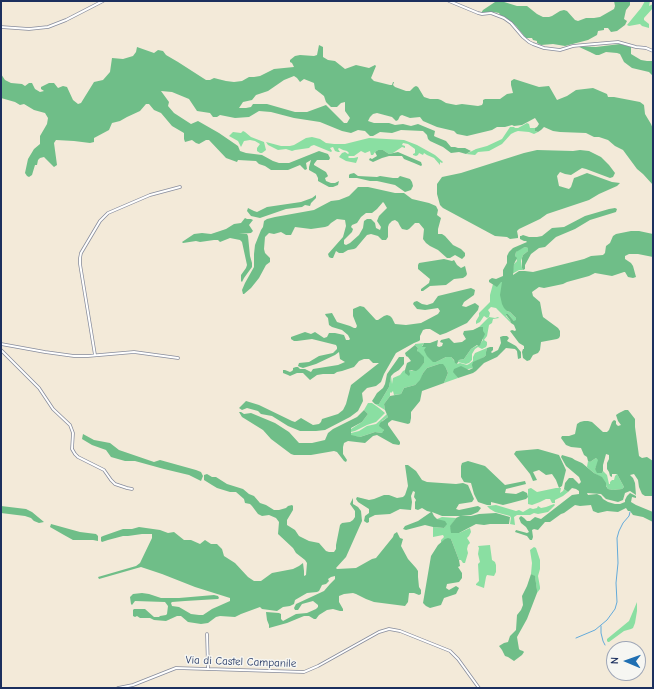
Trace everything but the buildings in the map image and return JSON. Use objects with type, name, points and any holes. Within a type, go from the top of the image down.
[{"type":"street","points":[[1,27],[30,30],[48,27],[66,20],[103,1]]},
{"type":"street","points":[[449,1],[478,14],[497,15],[511,23],[529,42],[544,48],[557,50],[578,45],[618,42],[653,51]]},
{"type":"street","points":[[96,356],[80,264],[81,253],[101,220],[108,213],[150,195],[180,187]]},
{"type":"street","points":[[1,344],[78,356],[96,356],[134,352],[178,358]]},
{"type":"street","points":[[1,350],[39,388],[52,407],[70,425],[74,433],[72,449],[75,454],[104,470],[115,484],[132,489]]},
{"type":"street","name":"Via di Castel Campanile","points":[[118,688],[133,685],[175,668],[303,672],[315,668],[380,631],[392,629],[450,651],[479,688]]},
{"type":"street","points":[[207,634],[208,668]]},
{"type":"green space","points":[[501,1],[517,6],[527,6],[543,17],[552,16],[564,10],[578,21],[586,18],[600,17],[614,9],[614,1],[630,1],[630,5],[626,10],[624,19],[627,21],[625,25],[617,31],[611,32],[608,28],[604,28],[604,30],[598,31],[597,35],[588,40],[565,46],[553,44],[541,45],[532,38],[526,38],[516,26],[499,13],[481,13],[495,2]]},
{"type":"green space","points":[[645,1],[650,1],[649,6],[653,4],[653,8],[644,18],[644,20],[649,24],[649,28],[640,24],[627,25],[641,8]]},
{"type":"green space","points":[[620,44],[631,47],[631,54],[641,60],[653,61],[653,79],[649,72],[632,68],[624,62],[620,54],[606,52],[596,55],[577,46],[596,47]]},
{"type":"green space","points":[[319,45],[323,47],[323,57],[328,60],[335,61],[345,69],[356,65],[369,68],[375,65],[376,66],[371,78],[374,81],[390,85],[394,82],[393,85],[395,87],[406,91],[410,91],[416,86],[424,97],[438,99],[446,103],[456,105],[462,104],[478,106],[482,105],[483,100],[485,99],[500,99],[507,94],[513,93],[511,81],[514,79],[539,87],[549,86],[557,100],[576,90],[593,88],[607,94],[608,97],[640,102],[644,105],[645,114],[653,129],[653,185],[637,169],[623,150],[608,140],[594,137],[586,133],[553,131],[544,127],[538,132],[535,131],[535,128],[539,124],[535,118],[522,125],[497,127],[492,130],[467,136],[437,127],[423,121],[420,117],[410,118],[402,115],[396,121],[392,117],[377,113],[373,114],[368,121],[374,123],[389,123],[395,125],[403,124],[411,126],[418,124],[435,131],[434,136],[446,141],[451,147],[465,148],[471,151],[466,154],[459,152],[451,153],[443,147],[430,141],[423,131],[401,130],[392,133],[380,132],[370,136],[365,131],[358,130],[351,133],[320,122],[259,111],[249,117],[235,118],[220,115],[213,117],[210,113],[197,111],[189,99],[172,92],[161,91],[169,102],[168,106],[174,113],[191,124],[198,121],[219,133],[238,146],[240,151],[262,155],[279,163],[289,163],[319,151],[328,154],[330,158],[329,160],[317,160],[314,165],[326,172],[328,176],[325,178],[326,181],[335,183],[339,181],[338,185],[329,187],[318,181],[316,174],[309,170],[311,160],[306,163],[307,169],[305,170],[300,165],[288,170],[271,170],[256,161],[238,160],[237,162],[226,158],[209,140],[199,144],[192,140],[185,142],[184,133],[172,126],[161,113],[154,110],[149,104],[146,104],[140,111],[120,121],[112,123],[109,130],[94,138],[94,142],[90,143],[56,140],[54,143],[57,165],[54,167],[44,157],[40,158],[37,165],[35,165],[32,175],[29,177],[25,173],[28,159],[34,149],[40,144],[40,136],[47,124],[48,118],[45,113],[34,110],[24,104],[20,105],[1,98],[1,74],[5,80],[11,83],[22,84],[25,86],[32,83],[35,89],[40,92],[44,91],[41,87],[49,83],[54,83],[58,88],[63,86],[67,87],[73,100],[78,104],[81,103],[94,82],[103,80],[110,72],[112,58],[123,59],[133,56],[137,47],[154,53],[158,50],[163,51],[166,55],[206,80],[214,78],[234,82],[242,81],[249,77],[260,76],[274,69],[294,67],[290,60],[295,56],[317,55]],"holes":[[[294,76],[300,82],[304,79],[314,83],[315,89],[324,96],[326,102],[331,107],[337,107],[341,103],[345,102],[345,111],[350,118],[347,123],[344,123],[326,105],[307,112],[295,112],[267,104],[253,104],[251,107],[239,108],[243,102],[252,100],[256,95],[268,91],[284,80]]]},
{"type":"green space","points":[[527,123],[529,124],[530,128],[535,128],[535,131],[538,132],[534,134],[518,131],[511,134],[502,144],[489,151],[478,152],[475,155],[466,154],[502,139],[510,127],[518,128]]},
{"type":"green space","points":[[243,131],[251,137],[264,142],[266,150],[260,153],[257,151],[257,148],[260,144],[250,140],[244,141],[241,147],[238,141],[229,136],[233,132],[241,133]]},
{"type":"green space","points":[[312,137],[320,139],[326,143],[334,144],[345,144],[369,138],[404,140],[435,155],[443,162],[440,162],[440,165],[434,158],[424,153],[423,155],[419,153],[416,156],[413,155],[415,153],[415,149],[408,144],[403,143],[402,145],[405,146],[405,148],[402,147],[393,153],[389,154],[383,150],[378,150],[371,155],[370,151],[365,153],[361,151],[354,156],[348,157],[358,157],[356,163],[346,161],[339,157],[342,153],[349,153],[339,148],[338,149],[340,152],[335,151],[333,147],[330,148],[332,151],[331,152],[314,145],[309,148],[292,151],[286,149],[278,150],[268,145],[266,142],[281,146],[290,146],[306,138]]},
{"type":"green space","points":[[378,150],[383,150],[389,154],[398,152],[421,162],[422,165],[421,166],[404,159],[402,156],[389,156],[373,162],[369,160],[370,158],[372,159],[377,156],[375,152]]},
{"type":"green space","points":[[537,150],[589,151],[601,157],[615,173],[613,177],[610,178],[582,168],[571,175],[560,172],[557,176],[559,186],[569,189],[574,178],[587,173],[612,182],[620,183],[589,200],[547,214],[519,229],[517,231],[518,238],[510,239],[507,237],[495,236],[440,205],[437,194],[437,184],[442,177],[461,173]]},
{"type":"green space","points":[[354,173],[358,176],[398,178],[400,176],[410,179],[413,186],[411,190],[405,192],[395,185],[377,181],[349,178],[350,174]]},
{"type":"green space","points":[[358,187],[368,187],[395,193],[404,193],[412,199],[436,206],[438,210],[437,215],[441,218],[438,234],[442,234],[453,245],[461,249],[465,253],[465,256],[462,259],[455,255],[447,258],[438,250],[426,243],[423,239],[424,229],[419,223],[415,223],[407,230],[402,229],[395,220],[389,224],[388,237],[386,240],[382,240],[378,236],[371,234],[367,235],[356,248],[343,253],[336,251],[333,258],[331,258],[328,254],[343,237],[346,226],[345,220],[337,219],[325,227],[311,229],[295,227],[291,235],[286,235],[281,232],[274,234],[269,233],[265,237],[264,249],[265,253],[270,258],[270,262],[266,265],[259,278],[251,288],[243,294],[242,290],[254,267],[255,245],[264,221],[275,217],[314,210],[331,201],[349,196]],"holes":[[[383,202],[387,208],[379,216],[377,221],[381,227],[380,230],[376,228],[375,223],[371,219],[367,219],[364,221],[363,228],[359,235],[350,243],[346,245],[344,244],[344,240],[352,232],[352,225],[357,223],[366,213],[372,213]]]},
{"type":"green space","points":[[316,195],[316,198],[310,206],[305,205],[302,207],[286,209],[260,218],[251,216],[247,211],[248,208],[257,212],[267,207],[301,202]]},
{"type":"green space","points":[[615,208],[617,209],[616,212],[590,220],[575,229],[556,237],[545,247],[539,248],[531,254],[525,265],[525,269],[523,270],[522,258],[528,251],[528,248],[525,247],[516,252],[515,256],[517,258],[514,264],[513,275],[519,271],[533,272],[591,256],[603,255],[605,253],[606,246],[616,234],[639,231],[653,234],[653,257],[638,254],[629,254],[625,256],[625,259],[633,266],[636,277],[628,277],[625,272],[612,276],[595,273],[563,284],[544,288],[539,287],[532,292],[533,296],[540,302],[543,317],[558,328],[560,331],[560,336],[557,339],[541,342],[538,353],[533,355],[530,360],[527,361],[523,358],[522,352],[524,346],[519,343],[510,331],[516,330],[506,314],[508,314],[514,321],[516,318],[504,308],[502,304],[500,295],[502,282],[497,287],[489,282],[489,280],[503,276],[503,270],[507,263],[507,256],[509,252],[513,248],[527,242],[520,239],[520,236],[542,236],[552,228],[564,227],[585,216]]},
{"type":"green space","points":[[245,218],[253,220],[249,225],[253,231],[251,233],[239,234],[247,234],[248,236],[252,267],[242,282],[241,275],[247,265],[242,242],[240,240],[230,238],[220,242],[218,240],[214,240],[182,242],[194,234],[211,234],[226,229],[234,224],[241,223]]},
{"type":"green space","points":[[525,247],[528,248],[528,251],[523,255],[521,261],[523,270],[519,270],[512,274],[514,264],[517,261],[515,256],[516,252]]},
{"type":"green space","points":[[444,259],[454,260],[461,268],[465,266],[466,276],[463,278],[454,279],[446,285],[430,286],[421,291],[421,289],[429,283],[430,279],[418,269],[419,263]]},
{"type":"green space","points":[[501,281],[507,311],[516,318],[516,321],[506,314],[511,323],[496,308],[491,307],[488,310],[490,313],[489,317],[487,318],[484,316],[480,322],[476,324],[479,313],[490,302],[493,284]]},
{"type":"green space","points":[[471,288],[475,290],[474,295],[464,302],[462,306],[466,307],[475,303],[479,306],[478,310],[467,323],[440,335],[430,329],[423,330],[419,341],[396,353],[381,382],[376,386],[367,388],[362,393],[363,401],[358,411],[350,417],[325,430],[300,431],[288,426],[272,416],[261,414],[258,411],[247,408],[242,410],[239,408],[246,401],[259,405],[295,422],[301,418],[313,425],[319,424],[322,419],[338,414],[343,410],[351,385],[379,363],[373,363],[369,359],[364,359],[359,361],[354,367],[334,374],[317,375],[310,380],[303,373],[297,373],[290,376],[283,373],[283,370],[290,372],[293,368],[298,367],[311,372],[313,369],[338,365],[345,362],[340,359],[339,352],[316,364],[303,368],[300,367],[298,366],[299,363],[309,362],[319,356],[333,353],[337,347],[336,345],[312,339],[294,341],[291,337],[305,332],[311,334],[315,332],[324,338],[327,337],[329,333],[335,333],[344,335],[346,340],[349,340],[348,335],[342,330],[329,325],[328,318],[325,314],[332,313],[337,322],[356,328],[357,326],[353,316],[353,309],[360,306],[364,307],[376,320],[387,315],[392,318],[395,324],[406,325],[421,323],[438,314],[440,311],[438,308],[425,310],[417,309],[413,304],[414,302],[417,301],[427,305],[433,303],[438,296]]},
{"type":"green space","points":[[489,317],[499,318],[493,319],[492,323],[489,325],[487,336],[484,340],[487,342],[486,347],[482,349],[478,347],[475,349],[472,354],[472,360],[469,363],[466,364],[458,362],[459,360],[464,359],[471,349],[480,344],[483,340],[483,327],[479,327]]},
{"type":"green space","points":[[483,327],[485,334],[480,345],[477,345],[471,349],[464,359],[459,360],[457,364],[451,357],[446,357],[433,362],[424,350],[426,347],[422,347],[424,343],[430,343],[438,340],[437,346],[442,346],[443,343],[440,342],[441,340],[449,338],[454,343],[462,342],[466,339],[463,334],[464,331],[473,330]]},
{"type":"green space","points":[[507,336],[509,338],[507,341],[516,346],[521,352],[521,358],[518,359],[517,351],[515,349],[506,348],[497,357],[484,363],[473,373],[458,378],[453,372],[454,369],[461,366],[469,370],[473,368],[473,362],[486,355],[487,348],[493,347],[492,353],[498,350],[501,343],[500,337]]},
{"type":"green space","points":[[424,343],[422,346],[427,347],[436,362],[446,357],[451,357],[457,364],[460,363],[467,365],[473,361],[475,353],[487,348],[486,355],[473,363],[473,368],[454,372],[458,378],[444,383],[448,373],[446,368],[439,364],[427,368],[423,373],[421,380],[415,385],[404,388],[401,394],[394,395],[393,391],[391,393],[390,392],[390,396],[384,404],[385,410],[375,404],[379,404],[389,387],[391,376],[392,384],[393,378],[400,375],[403,371],[405,370],[405,373],[410,370],[412,371],[424,363],[415,344]]},
{"type":"green space","points":[[415,345],[418,348],[417,351],[424,357],[424,363],[416,371],[410,370],[409,376],[405,373],[405,370],[407,363],[411,361],[405,353]]},
{"type":"green space","points":[[399,357],[404,357],[404,364],[391,376],[389,387],[379,404],[375,404],[372,401],[377,393],[383,388],[387,374]]},
{"type":"green space","points":[[443,364],[448,373],[444,383],[422,391],[420,401],[411,412],[410,423],[408,424],[392,420],[388,423],[400,444],[393,444],[377,435],[373,436],[365,443],[348,441],[344,443],[343,447],[343,454],[347,460],[346,462],[337,452],[334,451],[311,455],[291,454],[271,439],[263,430],[242,417],[239,412],[244,414],[251,413],[275,423],[289,432],[299,443],[312,443],[325,440],[328,433],[333,429],[357,417],[364,410],[368,414],[362,422],[351,428],[351,435],[360,437],[375,432],[382,433],[384,430],[379,426],[380,423],[388,417],[384,404],[390,396],[401,394],[404,388],[415,385],[420,380],[427,368]]},
{"type":"green space","points":[[368,403],[372,403],[385,413],[376,422],[351,432],[351,429],[362,422],[368,414],[364,410]]},
{"type":"green space","points":[[628,410],[635,419],[639,456],[642,458],[647,457],[653,461],[653,496],[645,496],[642,494],[638,480],[634,474],[630,475],[635,483],[636,495],[630,491],[625,493],[623,500],[618,502],[606,499],[601,494],[587,493],[588,495],[597,494],[608,502],[620,504],[625,502],[630,493],[636,496],[636,498],[632,497],[631,502],[653,512],[653,522],[643,517],[633,515],[626,508],[618,512],[607,511],[598,513],[593,511],[591,505],[575,505],[550,522],[545,522],[538,530],[532,530],[532,540],[530,540],[527,536],[515,532],[516,530],[527,533],[529,532],[521,523],[519,518],[521,516],[527,521],[530,521],[535,517],[541,519],[572,495],[579,494],[579,491],[576,489],[572,488],[568,492],[564,489],[565,483],[569,478],[573,478],[579,484],[581,482],[579,477],[566,466],[561,457],[562,455],[582,463],[594,473],[602,477],[608,489],[622,489],[624,487],[617,474],[612,474],[612,477],[610,476],[607,469],[609,455],[606,454],[602,473],[597,473],[595,469],[598,460],[596,458],[590,462],[588,461],[581,448],[566,445],[561,438],[562,436],[575,434],[577,424],[584,421],[592,422],[603,432],[607,432],[614,420],[618,426],[621,425],[616,415]]},
{"type":"green space","points":[[387,414],[388,417],[382,421],[384,432],[375,432],[360,437],[351,436],[351,433],[376,424]]},
{"type":"green space","points":[[83,434],[94,440],[110,443],[119,450],[154,462],[160,460],[196,470],[201,472],[203,476],[201,481],[189,475],[135,461],[125,461],[111,457],[106,450],[92,445],[82,439]]},
{"type":"green space","points":[[538,449],[559,455],[566,470],[562,486],[559,488],[552,474],[546,475],[539,470],[533,472],[537,480],[533,481],[530,474],[514,454],[516,451]]},
{"type":"green space","points":[[596,458],[599,460],[595,469],[602,473],[603,471],[607,475],[609,484],[612,480],[614,480],[617,474],[624,487],[622,489],[608,489],[602,478],[587,467],[588,461],[590,462]]},
{"type":"green space","points":[[468,461],[485,466],[505,485],[525,481],[526,484],[506,489],[505,493],[516,494],[523,491],[527,493],[528,497],[526,499],[503,505],[491,502],[491,505],[487,505],[478,502],[471,483],[464,482],[461,477],[462,463]]},
{"type":"green space","points":[[405,465],[408,465],[416,471],[422,480],[427,482],[463,483],[468,485],[474,499],[472,502],[459,504],[456,509],[459,510],[478,506],[481,508],[478,512],[471,515],[461,516],[496,513],[510,517],[509,524],[476,524],[459,533],[451,533],[450,526],[456,518],[460,516],[442,516],[432,512],[437,519],[445,521],[447,524],[444,528],[425,525],[406,530],[403,529],[405,526],[418,521],[431,512],[422,508],[418,510],[415,509],[416,500],[414,497],[415,492],[413,491],[411,496],[411,510],[400,509],[390,514],[375,515],[369,518],[369,522],[367,523],[364,521],[365,516],[369,513],[369,509],[358,502],[356,499],[357,497],[369,500],[384,495],[397,498],[403,497],[408,486]]},
{"type":"green space","points":[[207,474],[212,477],[216,477],[227,484],[243,489],[254,496],[260,503],[274,510],[279,510],[292,505],[293,510],[287,520],[287,525],[295,530],[299,536],[309,541],[319,543],[326,551],[329,552],[334,552],[336,549],[340,525],[342,523],[350,522],[355,517],[355,511],[350,504],[353,498],[353,504],[361,511],[362,521],[346,557],[336,568],[356,568],[376,558],[397,532],[400,538],[403,539],[401,546],[408,559],[418,571],[421,594],[409,593],[408,602],[405,606],[374,602],[353,593],[344,594],[339,596],[339,602],[343,611],[333,609],[327,610],[316,619],[309,616],[304,616],[269,628],[266,612],[281,614],[281,619],[283,621],[296,614],[307,613],[316,609],[318,605],[313,601],[302,604],[298,610],[295,610],[294,608],[296,604],[324,591],[335,579],[335,576],[328,579],[329,581],[322,585],[319,591],[307,593],[295,600],[294,604],[283,607],[277,611],[262,609],[260,607],[235,617],[220,616],[208,623],[201,624],[188,622],[181,616],[177,616],[166,621],[133,616],[134,609],[145,609],[154,617],[166,615],[168,606],[165,602],[135,601],[132,605],[130,597],[133,594],[149,594],[161,598],[218,596],[218,599],[171,603],[172,606],[179,607],[191,614],[199,615],[203,615],[230,601],[230,598],[141,567],[99,579],[98,577],[136,566],[140,563],[152,538],[152,534],[142,534],[123,536],[101,541],[101,537],[123,529],[139,527],[160,530],[168,533],[174,532],[184,540],[191,540],[200,544],[205,540],[211,544],[217,544],[222,549],[224,556],[235,563],[248,577],[254,581],[261,581],[272,573],[293,569],[303,563],[304,576],[306,575],[307,563],[278,534],[279,522],[276,518],[269,515],[262,516],[258,514],[250,504],[245,503],[244,499],[236,492],[230,492],[217,488],[204,480],[204,475]]},
{"type":"green space","points":[[531,488],[537,492],[561,488],[560,493],[564,489],[568,492],[555,500],[555,503],[552,503],[550,499],[546,499],[532,505],[528,504],[528,489]]},
{"type":"green space","points":[[496,505],[523,512],[530,508],[537,508],[538,506],[541,508],[555,505],[548,512],[538,514],[534,513],[530,515],[517,515],[514,517],[515,525],[510,524],[510,516],[495,512],[487,506]]},
{"type":"green space","points":[[1,506],[26,509],[44,522],[39,523],[25,516],[1,513]]},
{"type":"green space","points":[[442,517],[456,518],[450,527],[459,533],[470,528],[471,532],[467,538],[470,543],[467,549],[468,553],[465,563],[459,560],[451,539],[441,543],[441,540],[444,537],[443,535],[433,537],[433,527],[444,528],[446,524],[437,519]]},
{"type":"green space","points":[[51,524],[80,532],[96,534],[98,536],[98,541],[73,540],[50,527]]},
{"type":"green space","points":[[448,538],[451,539],[459,560],[460,566],[458,567],[462,573],[462,578],[459,582],[447,584],[446,588],[449,590],[456,586],[459,588],[456,594],[444,598],[441,605],[430,608],[423,603],[431,556],[438,545]]},
{"type":"green space","points":[[490,545],[492,560],[496,565],[496,572],[494,576],[487,575],[484,588],[476,585],[479,581],[478,564],[480,562],[478,546]]},
{"type":"green space","points":[[534,547],[536,548],[540,560],[538,576],[540,589],[537,593],[535,577],[531,574],[532,563],[530,550]]},
{"type":"green space","points":[[531,574],[535,576],[537,593],[527,619],[517,637],[519,649],[524,652],[514,661],[505,656],[499,646],[508,642],[510,636],[516,630],[517,615],[523,605],[522,596]]},
{"type":"green space","points":[[637,602],[637,611],[633,628],[624,631],[610,641],[607,641],[607,639],[629,621]]},
{"type":"waterway","points":[[576,638],[595,630],[607,620],[615,609],[617,602],[617,538],[619,531],[630,512]]},
{"type":"waterway","points":[[601,626],[601,633],[605,645]]}]
